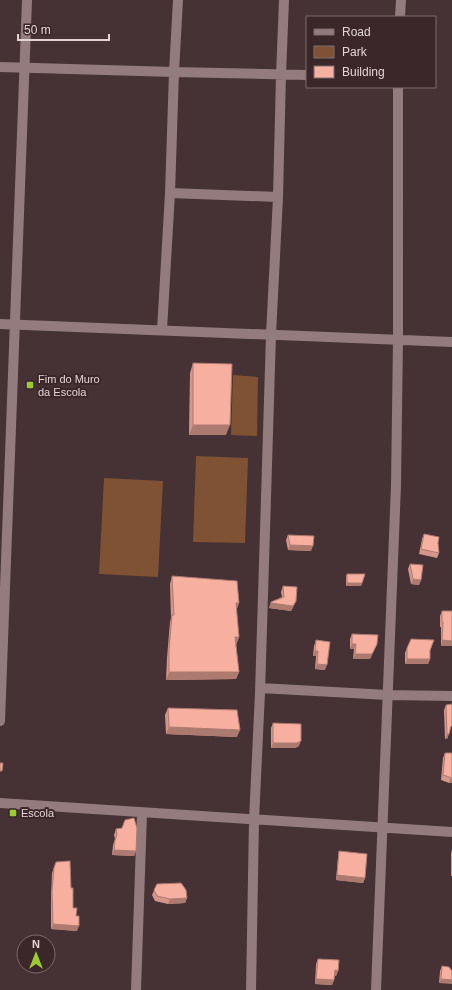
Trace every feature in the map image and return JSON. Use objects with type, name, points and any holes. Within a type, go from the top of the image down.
[{"type":"street","points":[[0,721],[3,565],[15,325],[27,0]]},
{"type":"street","points":[[162,330],[170,193],[178,0]]},
{"type":"street","points":[[251,990],[254,820],[260,688],[271,335],[278,197],[284,0]]},
{"type":"street","points":[[400,16],[401,0]]},
{"type":"street","points":[[0,67],[306,75]]},
{"type":"street","points":[[376,990],[396,485],[398,340],[398,88]]},
{"type":"street","points":[[170,193],[278,197]]},
{"type":"street","points":[[0,324],[452,342]]},
{"type":"street","points":[[260,688],[388,695],[452,696]]},
{"type":"street","points":[[0,804],[452,832]]},
{"type":"street","points":[[136,990],[142,813]]},
{"type":"green space","points":[[233,375],[258,377],[257,436],[231,435]]},
{"type":"green space","points":[[196,456],[248,458],[245,543],[193,542]]},
{"type":"green space","points":[[104,478],[163,481],[158,577],[99,574]]},
{"type":"building","points":[[193,363],[232,364],[230,425],[193,425]]},
{"type":"building","points":[[424,534],[439,537],[439,553],[421,549]]},
{"type":"building","points":[[288,535],[314,536],[313,546],[290,545]]},
{"type":"building","points":[[410,564],[423,565],[421,580],[413,579]]},
{"type":"building","points":[[347,574],[365,574],[362,583],[347,583]]},
{"type":"building","points":[[172,576],[237,581],[239,603],[236,603],[239,637],[235,637],[239,672],[169,672],[172,615],[174,615]]},
{"type":"building","points":[[283,586],[297,587],[296,601],[293,606],[271,603],[284,597]]},
{"type":"building","points":[[442,611],[452,611],[452,641],[442,640]]},
{"type":"building","points":[[352,634],[378,635],[377,644],[372,654],[355,654],[356,644],[352,644]]},
{"type":"building","points":[[411,639],[434,640],[430,650],[430,659],[407,659],[407,648]]},
{"type":"building","points":[[316,640],[330,642],[327,665],[317,664],[318,651],[315,651]]},
{"type":"building","points":[[452,704],[452,726],[449,734],[447,734],[446,705]]},
{"type":"building","points":[[168,708],[237,710],[240,730],[169,727]]},
{"type":"building","points":[[273,723],[301,724],[301,741],[297,743],[273,743]]},
{"type":"building","points":[[445,753],[452,753],[452,778],[443,775]]},
{"type":"building","points":[[0,763],[3,763],[2,771],[0,771]]},
{"type":"building","points":[[134,818],[137,828],[136,851],[114,850],[117,835],[116,829],[122,828],[125,820]]},
{"type":"building","points":[[339,851],[367,854],[365,878],[337,875]]},
{"type":"building","points":[[70,861],[71,888],[73,888],[73,908],[77,908],[76,916],[79,916],[79,926],[53,924],[52,891],[54,868],[56,862]]},
{"type":"building","points":[[181,883],[186,890],[187,898],[170,899],[157,896],[154,890],[157,884]]},
{"type":"building","points":[[318,959],[339,960],[338,971],[335,970],[334,980],[316,979]]},
{"type":"building","points":[[442,966],[449,967],[452,971],[452,980],[441,979]]},
{"type":"place","name":"Fim do Muro da Escola","points":[[30,385]]},
{"type":"place","name":"Escola","points":[[13,813]]}]
